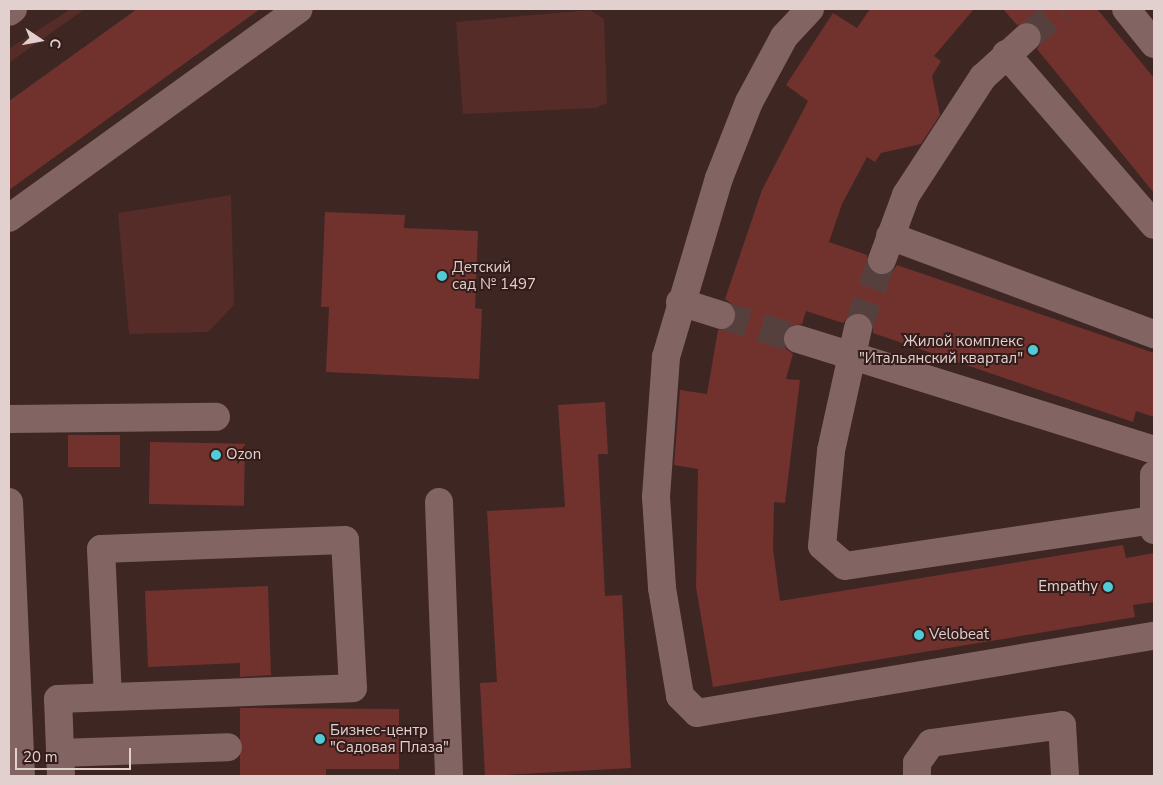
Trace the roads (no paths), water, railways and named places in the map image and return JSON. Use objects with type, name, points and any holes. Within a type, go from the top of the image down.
[{"type":"street","points":[[9,12],[13,9]]},
{"type":"street","points":[[9,218],[299,9]]},
{"type":"street","points":[[810,9],[784,38],[749,102],[680,302],[666,357],[656,497],[662,588],[680,696],[697,713],[1154,636],[1154,642]]},
{"type":"street","points":[[1126,9],[1154,44]]},
{"type":"street","points":[[1027,37],[1006,54],[983,77],[906,195],[886,248],[1154,334]]},
{"type":"street","points":[[1006,54],[1154,225]]},
{"type":"street","points":[[680,302],[721,314]]},
{"type":"street","points":[[858,328],[849,354],[831,451],[822,546],[844,566],[1154,525],[1154,475]]},
{"type":"street","points":[[798,339],[1154,450]]},
{"type":"street","points":[[9,419],[216,417]]},
{"type":"street","points":[[9,502],[21,776]]},
{"type":"street","points":[[439,502],[449,776]]},
{"type":"street","points":[[108,696],[101,549],[344,540],[353,688],[108,696],[58,700],[61,764],[228,747]]},
{"type":"street","points":[[917,776],[917,763],[932,742],[1062,725],[1065,776]]},
{"type":"tunnel","points":[[1027,37],[1061,9]]},
{"type":"tunnel","points":[[858,328],[882,260]]},
{"type":"tunnel","points":[[721,315],[798,339]]},
{"type":"place","name":"Детский сад № 1497","points":[[442,276]]},
{"type":"place","name":"Жилой комплекс \"Итальянский квартал\"","points":[[1033,350]]},
{"type":"place","name":"Ozon","points":[[216,455]]},
{"type":"place","name":"Empathy","points":[[1108,587]]},
{"type":"place","name":"Velobeat","points":[[919,635]]},
{"type":"place","name":"Бизнес-центр \"Садовая Плаза\"","points":[[320,739]]}]
